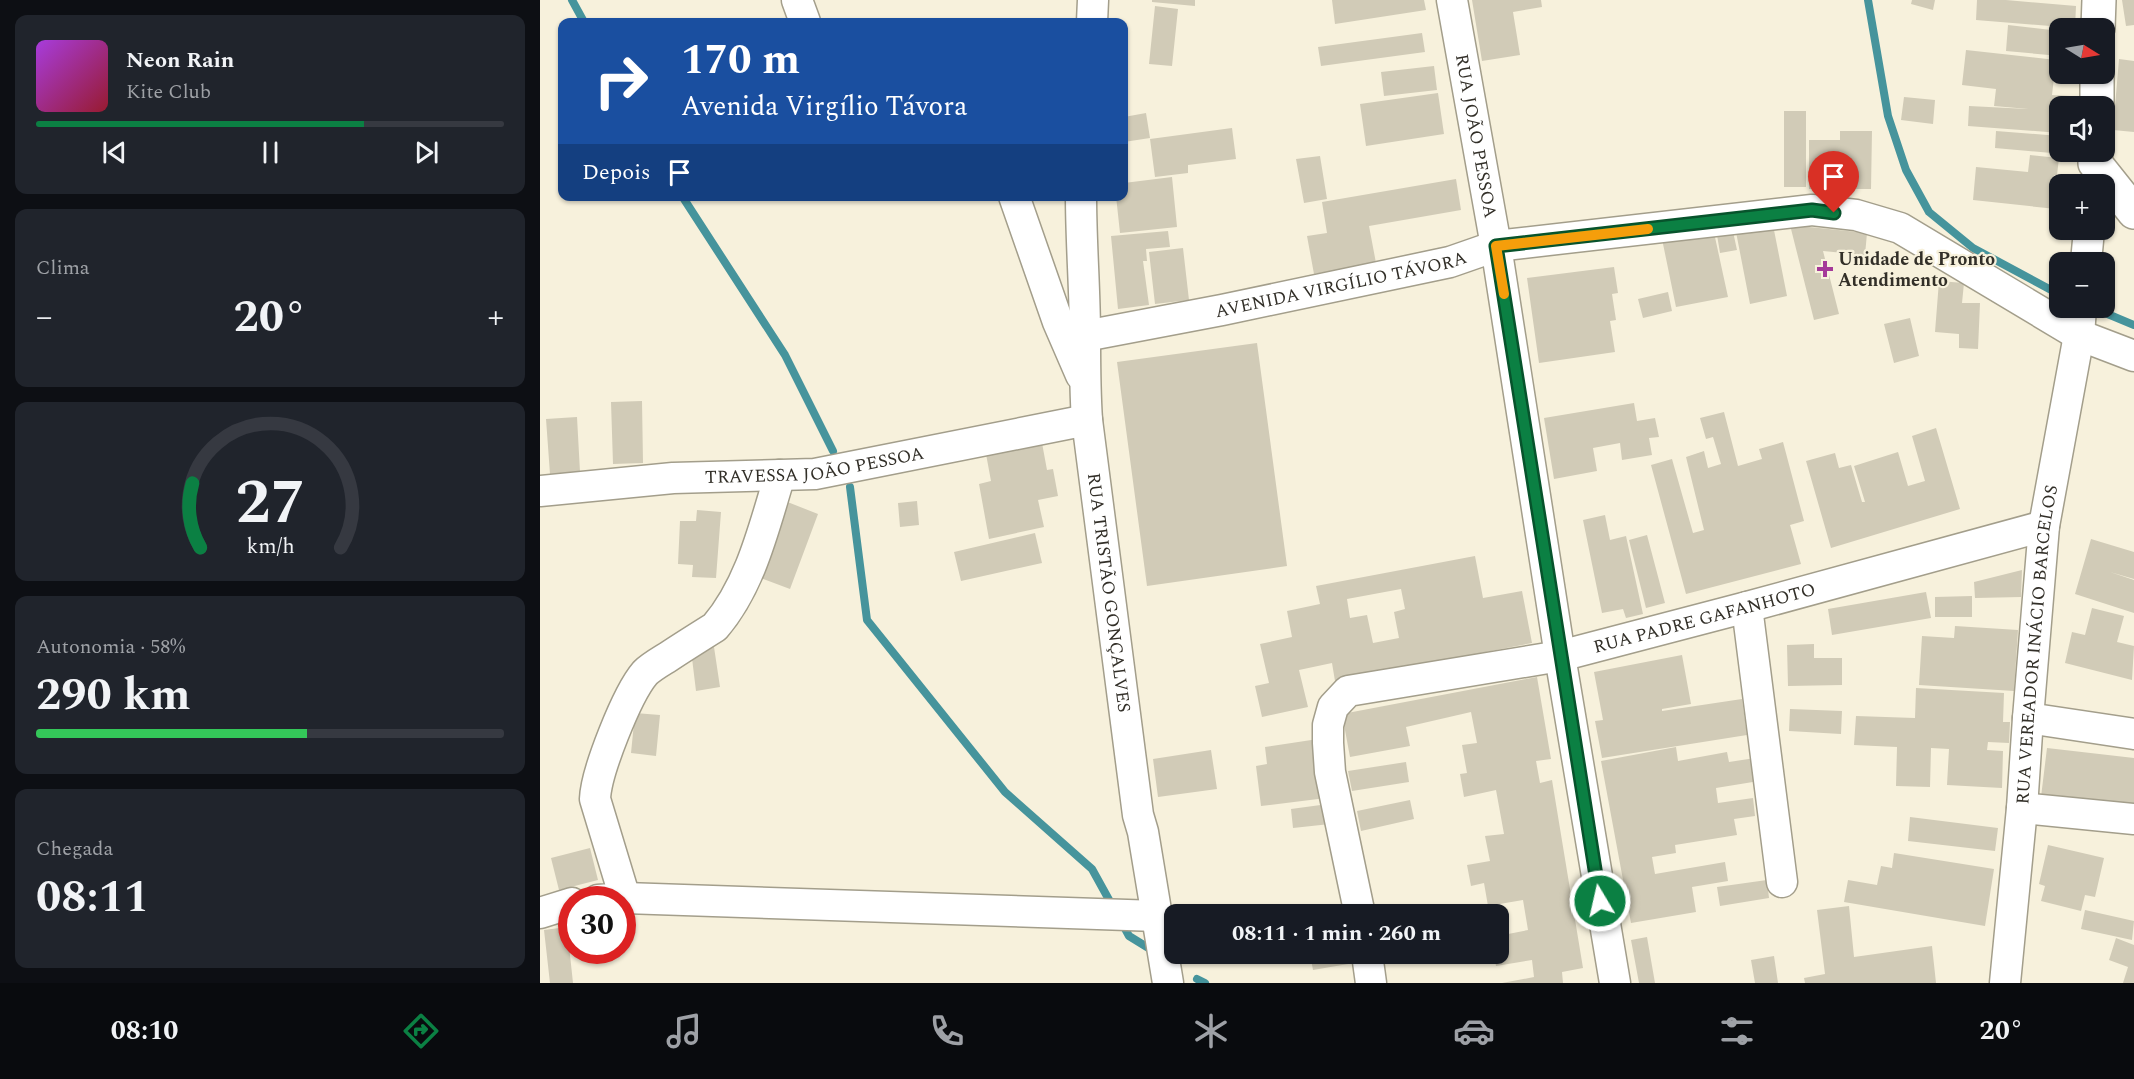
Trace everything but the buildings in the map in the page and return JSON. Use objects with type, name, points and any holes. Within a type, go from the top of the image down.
[{"type":"street","points":[[797,0],[803,18]]},
{"type":"street","points":[[1092,18],[1093,0]]},
{"type":"street","name":"RUA JOÃO PESSOA","points":[[1452,0],[1496,246],[1560,656],[1615,983]]},
{"type":"street","points":[[2098,18],[2099,0]]},
{"type":"street","points":[[1016,201],[1058,322],[1084,383]]},
{"type":"street","name":"RUA TRISTÃO GONÇALVES","points":[[1081,201],[1084,383],[1087,420],[1138,815],[1168,983]]},
{"type":"street","name":"AVENIDA VIRGÍLIO TÁVORA","points":[[1085,336],[1222,310],[1438,264],[1496,246],[1812,210],[1856,215],[1900,228],[2080,321],[2134,356]]},
{"type":"street","name":"RUA VEREADOR INÁCIO BARCELOS","points":[[2004,983],[2022,808],[2044,526],[2080,321]]},
{"type":"street","name":"TRAVESSA JOÃO PESSOA","points":[[540,491],[673,478],[815,474],[1087,420]]},
{"type":"street","points":[[610,886],[595,799],[595,787],[600,767],[634,691],[645,673],[715,627],[735,599],[754,557],[780,475]]},
{"type":"street","name":"RUA PADRE GAFANHOTO","points":[[1358,904],[1330,772],[1328,725],[1333,707],[1348,692],[1560,656],[2044,526]]},
{"type":"street","points":[[1747,607],[1782,882]]},
{"type":"street","points":[[2028,718],[2134,734]]},
{"type":"street","points":[[2022,808],[2134,819]]},
{"type":"street","points":[[636,900],[1157,916]]},
{"type":"street","points":[[540,913],[558,907]]},
{"type":"street","points":[[1368,964],[1371,983]]},
{"type":"waterway","points":[[572,0],[582,18]]},
{"type":"waterway","points":[[1868,0],[1888,116],[1906,170],[1929,212],[1973,248],[2049,289]]},
{"type":"waterway","points":[[685,201],[785,355],[833,451]]},
{"type":"waterway","points":[[2115,317],[2134,325]]},
{"type":"waterway","points":[[850,487],[867,620],[1005,792],[1092,869],[1113,907]]},
{"type":"waterway","points":[[1122,923],[1129,936],[1155,952]]},
{"type":"waterway","points":[[1197,979],[1205,983]]},
{"type":"slow traffic","points":[[1504,294],[1496,246],[1648,229]]},
{"type":"place","name":"Unidade de Pronto Atendimento","points":[[1825,269]]},
{"type":"route","points":[[1600,901],[1496,246],[1812,210],[1834,213]]}]
